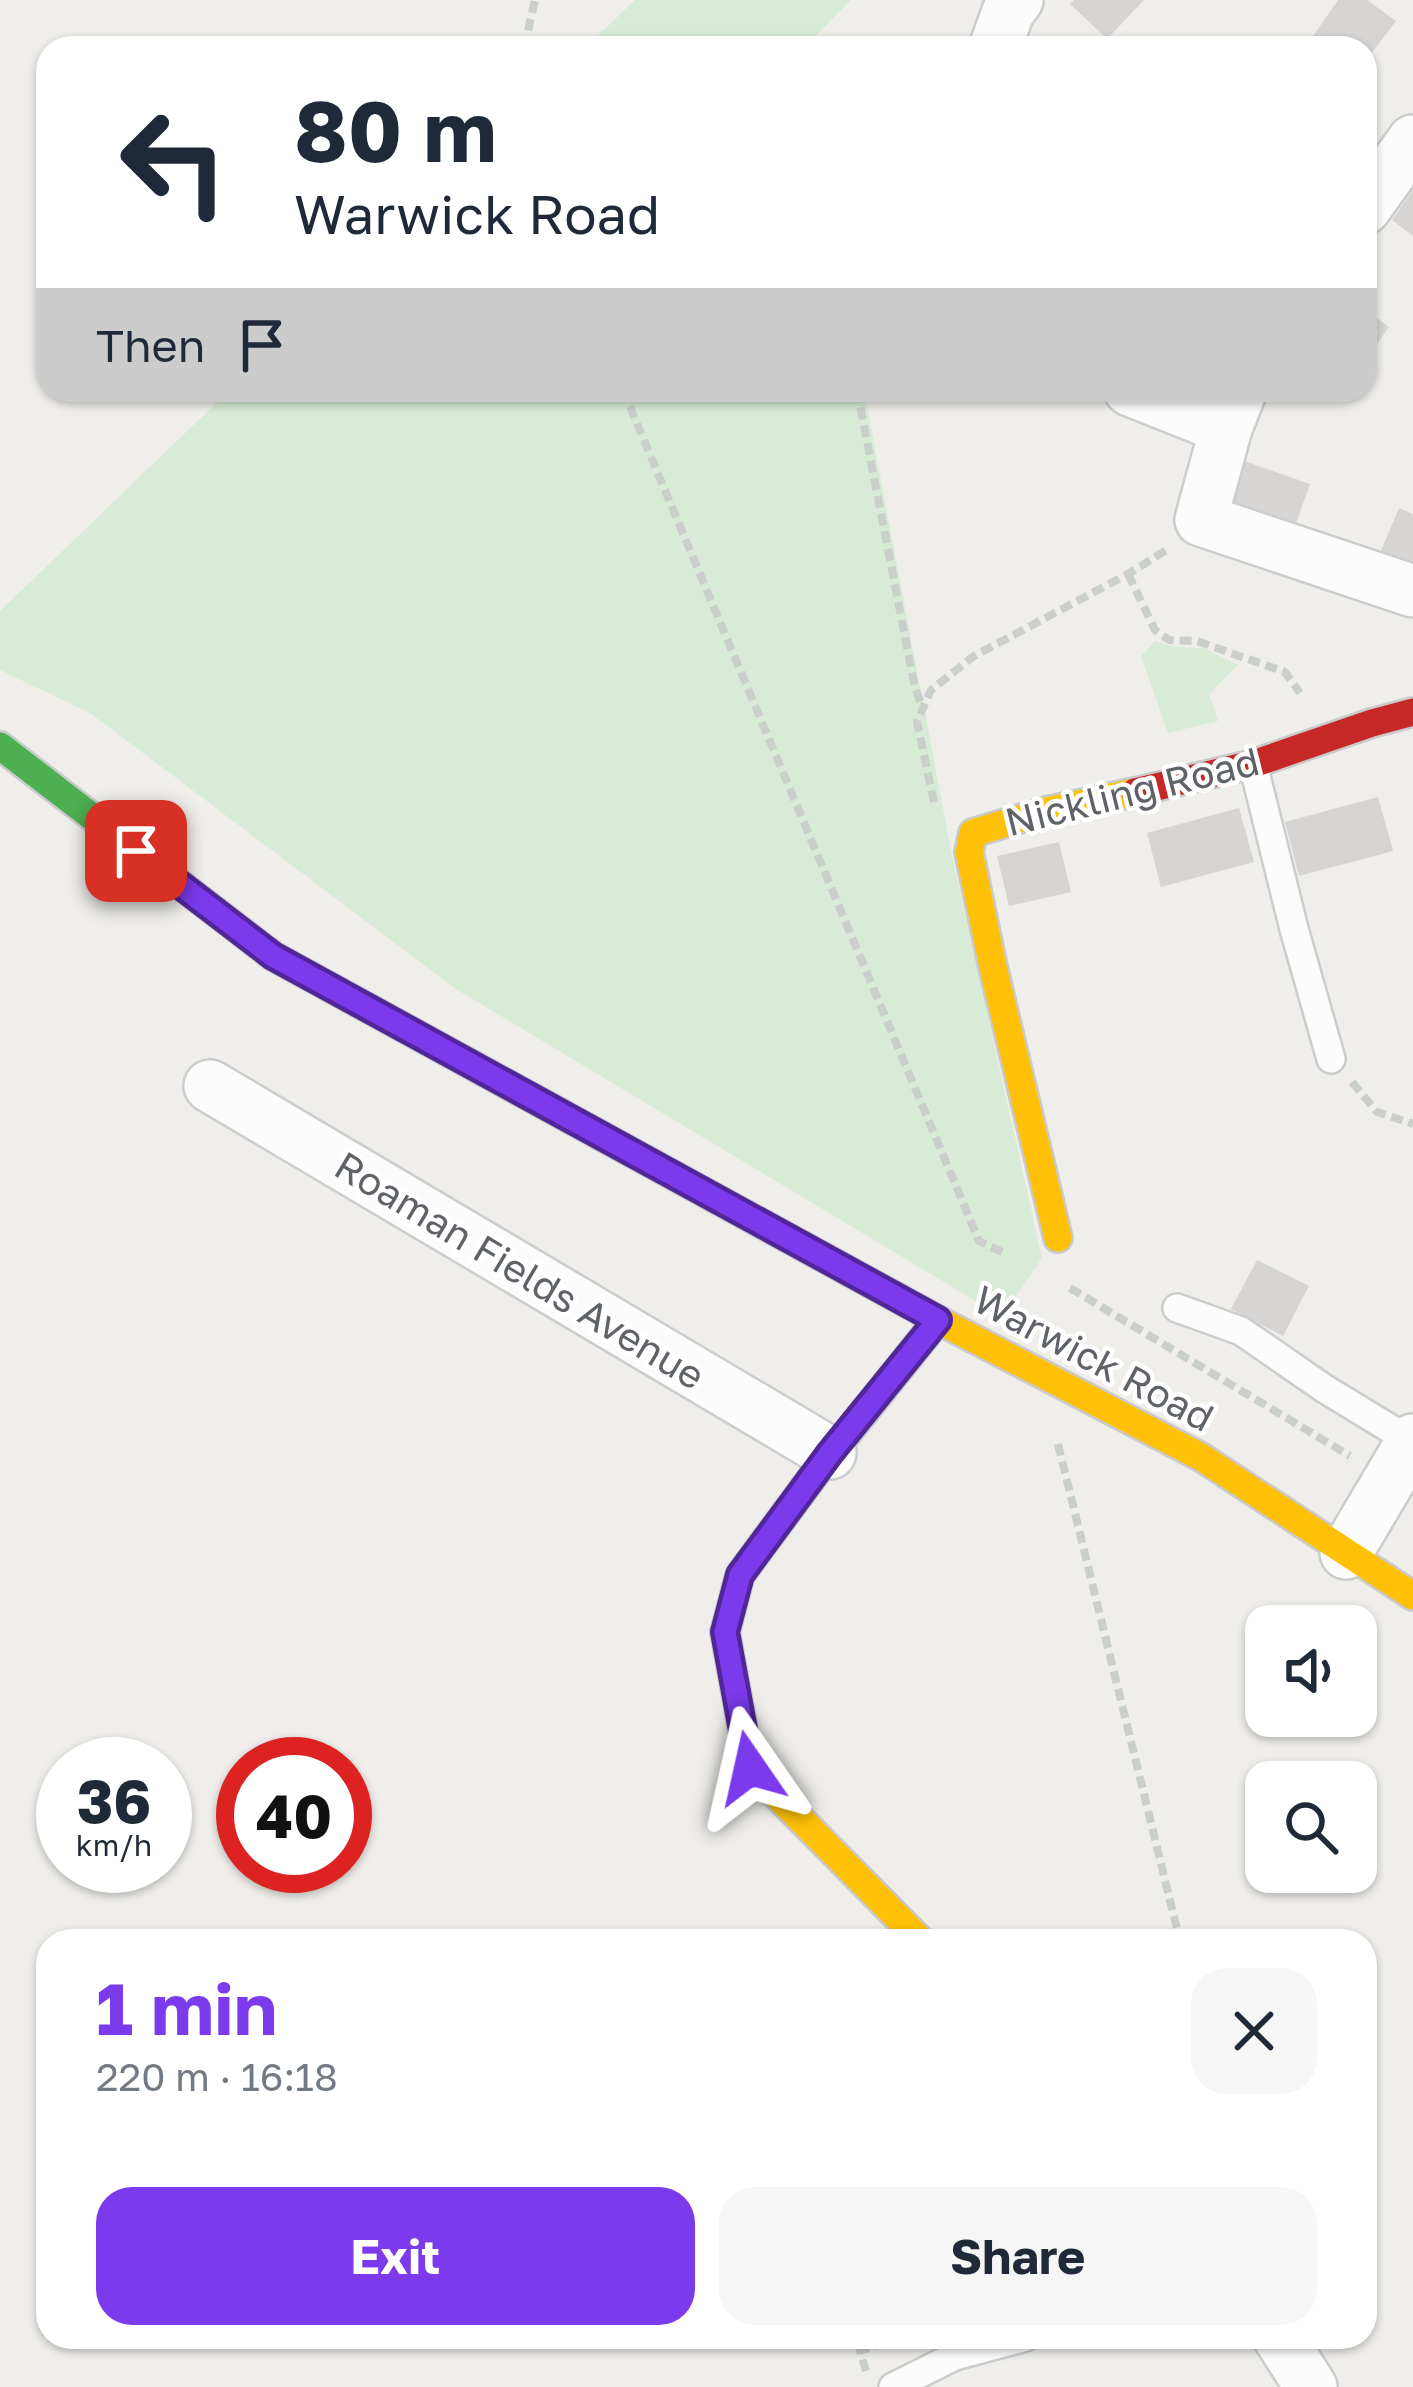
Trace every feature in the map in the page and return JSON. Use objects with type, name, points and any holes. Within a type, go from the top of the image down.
[{"type":"street","points":[[999,36],[1017,0]]},
{"type":"street","points":[[1377,191],[1413,141]]},
{"type":"street","points":[[1196,402],[1234,409],[1201,520],[1413,592]]},
{"type":"street","name":"Nickling Road","points":[[1058,1238],[993,967],[970,851],[973,833],[1020,816],[1253,764],[1373,720],[1413,712]]},
{"type":"street","name":"Warwick Road","points":[[0,746],[273,956],[938,1320],[1201,1457],[1413,1596]]},
{"type":"street","name":"Roaman Fields Avenue","points":[[210,1086],[830,1453]]},
{"type":"street","points":[[909,1929],[750,1768],[725,1632],[740,1575],[830,1453],[938,1320]]},
{"type":"street","points":[[1346,1553],[1413,1441]]},
{"type":"street","points":[[1287,2349],[1311,2387]]},
{"type":"lane","points":[[1253,764],[1331,1058]]},
{"type":"lane","points":[[1177,1308],[1241,1331],[1325,1389],[1413,1441]]},
{"type":"lane","points":[[893,2387],[955,2356],[981,2349]]},
{"type":"path","points":[[527,36],[535,0]]},
{"type":"path","points":[[627,402],[979,1241],[1019,1260]]},
{"type":"path","points":[[859,402],[914,688],[923,707]]},
{"type":"path","points":[[936,813],[917,722],[931,690],[974,656],[1177,544],[1201,520]]},
{"type":"path","points":[[1128,574],[1155,630],[1169,640],[1197,641],[1285,672],[1300,694],[1312,742]]},
{"type":"path","points":[[1331,1058],[1377,1112],[1413,1124]]},
{"type":"path","points":[[1045,1433],[1060,1445],[1177,1929]]},
{"type":"green space","points":[[635,0],[851,0],[816,36],[598,36]]},
{"type":"green space","points":[[218,402],[866,402],[952,856],[1042,1258],[1002,1317],[456,989],[90,713],[0,670],[0,611]]},
{"type":"green space","points":[[1155,641],[1203,648],[1238,665],[1209,694],[1218,721],[1168,733],[1141,656]]},
{"type":"building","points":[[1074,0],[1144,0],[1110,36],[1104,36],[1070,4]]},
{"type":"building","points":[[1338,0],[1367,0],[1396,21],[1377,46],[1377,36],[1313,36]]},
{"type":"building","points":[[1413,190],[1413,236],[1392,220]]},
{"type":"building","points":[[1377,318],[1389,327],[1377,344]]},
{"type":"building","points":[[1241,460],[1310,484],[1290,540],[1221,516]]},
{"type":"building","points":[[1399,508],[1413,514],[1413,572],[1378,558]]},
{"type":"building","points":[[1378,797],[1393,851],[1299,876],[1285,822]]},
{"type":"building","points":[[1239,808],[1254,862],[1161,887],[1147,833]]},
{"type":"building","points":[[1059,842],[1071,892],[1009,906],[997,856]]},
{"type":"building","points":[[1257,1260],[1309,1286],[1283,1336],[1231,1309]]},
{"type":"traffic: fast","points":[[0,746],[273,956],[744,1214]]},
{"type":"traffic: fast","points":[[817,1471],[938,1320]]},
{"type":"traffic: slow","points":[[1058,1238],[969,852],[973,833],[1135,792]]},
{"type":"traffic: slow","points":[[744,1214],[1201,1457],[1413,1596]]},
{"type":"traffic: slow","points":[[817,1471],[740,1575],[725,1632],[750,1768],[909,1929]]},
{"type":"traffic: jam","points":[[1135,792],[1253,764],[1413,712]]},
{"type":"route","points":[[136,851],[273,956],[938,1320],[830,1453],[740,1575],[725,1632],[750,1768]]}]
